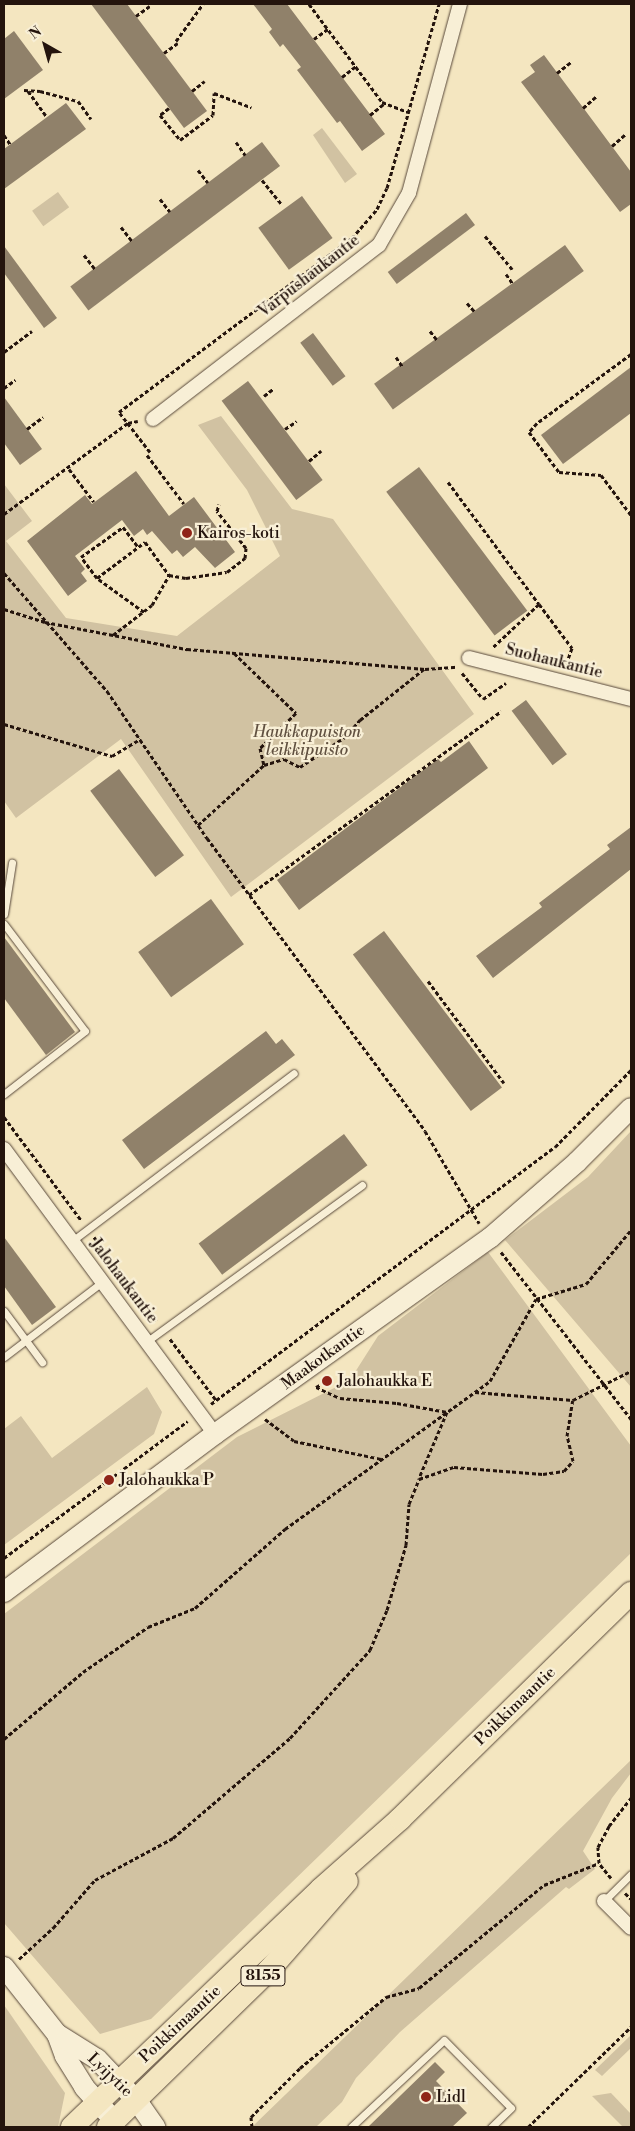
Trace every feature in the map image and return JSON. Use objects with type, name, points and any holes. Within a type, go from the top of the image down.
[{"type":"main road","name":"Poikkimaantie","points":[[72,2127],[321,1889],[400,1820],[631,1593]]},
{"type":"main road","name":"Poikkimaantie","points":[[114,2125],[269,1970],[400,1820]]},
{"type":"street","name":"Varpushaukantie","points":[[153,419],[379,245],[409,194],[460,4]]},
{"type":"street","name":"Suohaukantie","points":[[469,658],[631,698]]},
{"type":"street","name":"Maakotkantie","points":[[4,1592],[215,1434],[490,1238],[576,1162],[631,1108]]},
{"type":"street","name":"Jalohaukantie","points":[[4,1149],[215,1434]]},
{"type":"street","points":[[604,1901],[631,1928]]},
{"type":"street","name":"Lyijytie","points":[[5,1968],[57,2034],[66,2056],[114,2125]]},
{"type":"street","name":"Lyijytie","points":[[57,2034],[97,2059],[120,2081],[155,2127]]},
{"type":"lane","points":[[4,914],[12,863]]},
{"type":"lane","points":[[4,924],[85,1031],[4,1094]]},
{"type":"lane","points":[[72,1241],[294,1073]]},
{"type":"lane","points":[[146,1342],[362,1185]]},
{"type":"lane","points":[[4,1357],[102,1282]]},
{"type":"lane","points":[[4,1311],[42,1362]]},
{"type":"lane","points":[[604,1901],[631,1874]]},
{"type":"lane","points":[[351,2127],[444,2040],[511,2108],[491,2127]]},
{"type":"path","points":[[164,53],[177,42],[202,4]]},
{"type":"path","points":[[309,4],[385,103],[408,112]]},
{"type":"path","points":[[184,504],[119,412],[366,226],[387,188],[438,4]]},
{"type":"path","points":[[136,16],[150,6]]},
{"type":"path","points":[[314,39],[328,29]]},
{"type":"path","points":[[557,73],[570,62]]},
{"type":"path","points":[[342,77],[356,66]]},
{"type":"path","points":[[192,91],[205,81]]},
{"type":"path","points":[[47,117],[26,90],[78,101],[91,119]]},
{"type":"path","points":[[169,108],[160,115],[180,140],[213,115],[214,93],[251,107]]},
{"type":"path","points":[[583,108],[597,96]]},
{"type":"path","points":[[370,115],[385,103]]},
{"type":"path","points":[[612,146],[626,134]]},
{"type":"path","points":[[4,135],[10,144]]},
{"type":"path","points":[[236,142],[245,155]]},
{"type":"path","points":[[198,170],[208,183]]},
{"type":"path","points":[[262,180],[282,205]]},
{"type":"path","points":[[160,199],[170,212]]},
{"type":"path","points":[[121,227],[132,241]]},
{"type":"path","points":[[485,236],[512,270]]},
{"type":"path","points":[[84,255],[95,269]]},
{"type":"path","points":[[506,274],[513,284]]},
{"type":"path","points":[[468,303],[475,312]]},
{"type":"path","points":[[4,352],[32,331]]},
{"type":"path","points":[[430,331],[437,340]]},
{"type":"path","points":[[631,354],[537,423],[529,432],[559,472],[601,475],[631,516]]},
{"type":"path","points":[[396,357],[402,366]]},
{"type":"path","points":[[4,388],[15,380]]},
{"type":"path","points":[[264,396],[273,389]]},
{"type":"path","points":[[27,429],[43,416]]},
{"type":"path","points":[[4,514],[69,469],[128,423],[153,419]]},
{"type":"path","points":[[285,429],[297,421]]},
{"type":"path","points":[[309,461],[321,451]]},
{"type":"path","points":[[69,469],[94,502]]},
{"type":"path","points":[[448,482],[572,648],[565,667]]},
{"type":"path","points":[[97,578],[145,542],[169,575],[186,578],[219,575],[245,558],[246,548],[218,511],[219,504]]},
{"type":"path","points":[[138,547],[123,527],[81,557],[97,578],[144,612]]},
{"type":"path","points":[[4,573],[107,691],[198,825],[425,1130],[470,1211],[603,1386],[631,1419]]},
{"type":"path","points":[[113,635],[152,606],[169,575]]},
{"type":"path","points":[[493,648],[539,604]]},
{"type":"path","points":[[4,609],[45,622],[188,649],[425,669],[451,669],[469,658]]},
{"type":"path","points":[[234,653],[296,713],[260,748],[264,765]]},
{"type":"path","points":[[198,825],[264,765],[284,759],[300,766],[345,737],[360,720],[425,669]]},
{"type":"path","points":[[249,895],[501,711]]},
{"type":"path","points":[[4,724],[112,756],[140,740]]},
{"type":"path","points":[[428,981],[504,1083]]},
{"type":"path","points":[[4,1558],[555,1147],[631,1070]]},
{"type":"path","points":[[4,1117],[216,1400]]},
{"type":"path","points":[[4,1739],[83,1672],[148,1627],[194,1608],[285,1529],[490,1381],[536,1299],[586,1284],[631,1230]]},
{"type":"path","points":[[475,1392],[573,1400],[631,1371]]},
{"type":"path","points":[[316,1387],[340,1398],[397,1403],[446,1412]]},
{"type":"path","points":[[418,1479],[454,1467],[543,1474],[564,1471],[573,1461],[567,1436],[573,1400]]},
{"type":"path","points":[[5,1968],[53,1928],[95,1880],[173,1838],[290,1738],[370,1650],[387,1610],[406,1545],[409,1504],[446,1412]]},
{"type":"path","points":[[262,1417],[294,1440],[382,1459]]},
{"type":"path","points":[[631,1798],[609,1826],[598,1847],[599,1863],[618,1887],[631,1899]]},
{"type":"path","points":[[252,2127],[251,2117],[300,2068],[386,1997],[419,1988],[544,1884],[599,1863]]},
{"type":"path","points":[[528,2127],[631,2027]]},
{"type":"green space","points":[[322,128],[357,174],[345,183],[313,135]]},
{"type":"green space","points":[[58,192],[69,207],[43,226],[32,211]]},
{"type":"green space","name":"Haukkapuiston leikkipuisto","points":[[221,416],[292,509],[333,519],[474,714],[231,897],[121,739],[16,818],[4,801],[4,484],[32,521],[6,541],[66,618],[177,636],[280,556],[247,490],[198,425]]},
{"type":"green space","points":[[631,1131],[631,1387],[505,1240],[588,1177]]},
{"type":"green space","points":[[488,1252],[631,1446],[631,1553],[151,2019],[100,2034],[4,1923],[4,1614],[237,1437],[350,1380],[378,1336]]},
{"type":"green space","points":[[147,1387],[162,1412],[154,1434],[4,1545],[4,1429],[21,1416],[52,1458]]},
{"type":"green space","points":[[631,1760],[631,1773],[612,1798],[583,1851],[595,1869],[569,1889],[566,1887],[400,2032],[356,2078],[342,2102],[316,2127],[252,2127]]},
{"type":"green space","points":[[4,2005],[65,2093],[58,2127],[4,2127]]},
{"type":"green space","points":[[631,2035],[631,2048],[602,2076],[595,2070]]},
{"type":"green space","points":[[611,2093],[631,2114],[631,2127],[623,2127],[592,2096]]},
{"type":"building","points":[[91,4],[127,4],[207,111],[184,128]]},
{"type":"building","points":[[253,4],[287,4],[385,134],[362,151],[340,121],[337,123],[297,70],[301,67],[283,44],[280,47],[269,32],[272,29]]},
{"type":"building","points":[[14,31],[43,70],[4,99],[4,39]]},
{"type":"building","points":[[544,55],[631,172],[631,204],[620,212],[521,82],[535,72],[530,65]]},
{"type":"building","points":[[66,103],[86,129],[4,189],[4,149]]},
{"type":"building","points":[[262,142],[280,166],[88,310],[70,286]]},
{"type":"building","points":[[302,196],[333,238],[289,270],[258,228]]},
{"type":"building","points":[[466,213],[475,225],[397,284],[388,272]]},
{"type":"building","points":[[565,245],[584,271],[393,410],[374,384]]},
{"type":"building","points":[[4,246],[57,318],[44,328],[4,273]]},
{"type":"building","points":[[313,333],[345,376],[333,386],[300,343]]},
{"type":"building","points":[[631,367],[631,413],[563,464],[541,435]]},
{"type":"building","points":[[248,381],[323,480],[296,500],[222,401]]},
{"type":"building","points":[[4,397],[42,449],[20,465],[4,443]]},
{"type":"building","points":[[419,467],[527,611],[495,635],[386,492]]},
{"type":"building","name":"Kairos-koti","points":[[136,471],[169,516],[194,497],[235,552],[215,568],[195,547],[183,557],[177,550],[172,554],[152,531],[147,535],[143,529],[134,536],[122,520],[75,556],[85,569],[81,573],[87,581],[68,596],[27,541],[85,495],[92,504]]},
{"type":"building","points":[[526,700],[567,754],[553,765],[512,711]]},
{"type":"building","points":[[469,741],[488,768],[299,910],[277,880],[438,759],[441,762]]},
{"type":"building","points":[[119,769],[184,855],[155,877],[90,791]]},
{"type":"building","points":[[631,827],[631,869],[493,978],[476,956],[542,907],[539,903],[610,849],[607,845]]},
{"type":"building","points":[[211,899],[244,944],[171,997],[138,952]]},
{"type":"building","points":[[384,931],[502,1088],[471,1111],[353,954]]},
{"type":"building","points":[[4,937],[75,1032],[46,1055],[4,998]]},
{"type":"building","points":[[266,1031],[276,1044],[282,1039],[295,1055],[144,1169],[122,1140]]},
{"type":"building","points":[[344,1134],[367,1165],[222,1275],[199,1244]]},
{"type":"building","points":[[4,1237],[56,1307],[32,1325],[4,1286]]},
{"type":"building","name":"Lidl","points":[[435,2062],[445,2072],[436,2081],[467,2113],[452,2127],[368,2127]]},
{"type":"place","name":"Kairos-koti","points":[[187,533]]},
{"type":"place","name":"Jalohaukka E","points":[[327,1381]]},
{"type":"place","name":"Jalohaukka P","points":[[109,1480]]},
{"type":"place","name":"Lidl","points":[[426,2097]]}]
